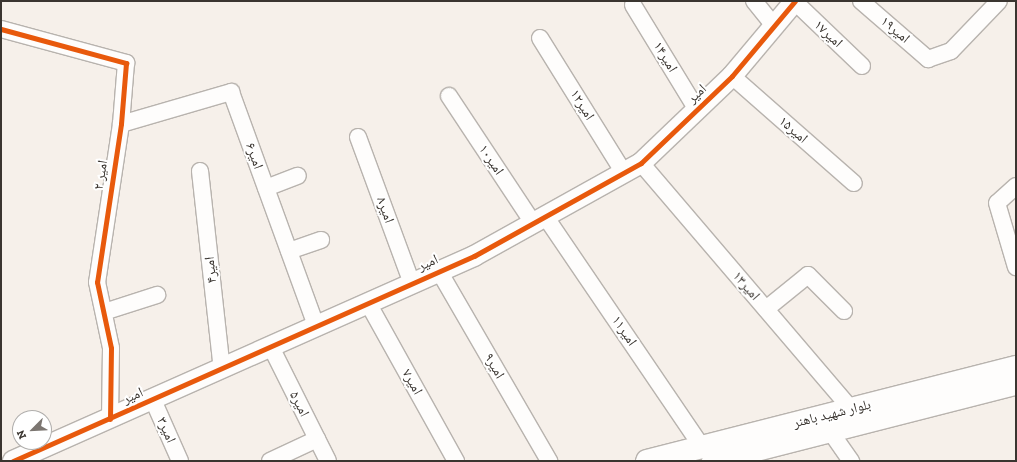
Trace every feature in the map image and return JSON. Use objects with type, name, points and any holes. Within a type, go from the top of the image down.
[{"type":"main road","name":"بلوار شهید باهنر","points":[[708,454],[851,409],[1015,383]]},
{"type":"main road","name":"بلوار شهید باهنر","points":[[647,461],[708,454],[830,431],[1015,383]]},
{"type":"street","points":[[754,1],[774,26]]},
{"type":"street","name":"امیر","points":[[19,460],[474,256],[641,163],[732,76],[794,1]]},
{"type":"street","name":"امیر۱۷","points":[[794,1],[862,66]]},
{"type":"street","name":"امیر۱۹","points":[[861,1],[928,59],[950,51],[999,1]]},
{"type":"street","name":"امیر۱۴","points":[[633,5],[697,110]]},
{"type":"street","name":"امیر ۲","points":[[1,29],[126,63],[121,124],[97,282],[111,348],[110,419]]},
{"type":"street","name":"امیر۱۲","points":[[540,38],[624,173]]},
{"type":"street","name":"امیر۱۵","points":[[732,76],[854,183]]},
{"type":"street","name":"امیر۶","points":[[121,124],[232,92],[316,326]]},
{"type":"street","name":"امیر۱۰","points":[[448,96],[539,220]]},
{"type":"street","name":"امیر۸","points":[[358,137],[412,284]]},
{"type":"street","name":"امیر۱۳","points":[[641,163],[851,409]]},
{"type":"street","name":"امیر۴","points":[[200,171],[222,369]]},
{"type":"street","points":[[266,188],[298,176]]},
{"type":"street","points":[[1016,186],[997,204],[1016,267]]},
{"type":"street","name":"امیر۱۱","points":[[539,220],[708,454]]},
{"type":"street","points":[[288,251],[321,240]]},
{"type":"street","name":"امیر۹","points":[[438,271],[549,461]]},
{"type":"street","points":[[766,309],[808,275],[844,311]]},
{"type":"street","points":[[104,312],[157,295]]},
{"type":"street","name":"امیر۷","points":[[368,304],[456,461]]},
{"type":"street","name":"امیر۵","points":[[271,347],[328,461]]},
{"type":"street","name":"امیر۳","points":[[153,400],[180,461]]},
{"type":"street","points":[[830,431],[851,461]]},
{"type":"street","points":[[270,461],[317,439]]},
{"type":"cycle path","points":[[13,461],[474,256],[641,163],[732,76],[795,1]]},
{"type":"cycle path","points":[[1,29],[126,63],[121,124],[97,282],[111,348],[110,419]]}]
